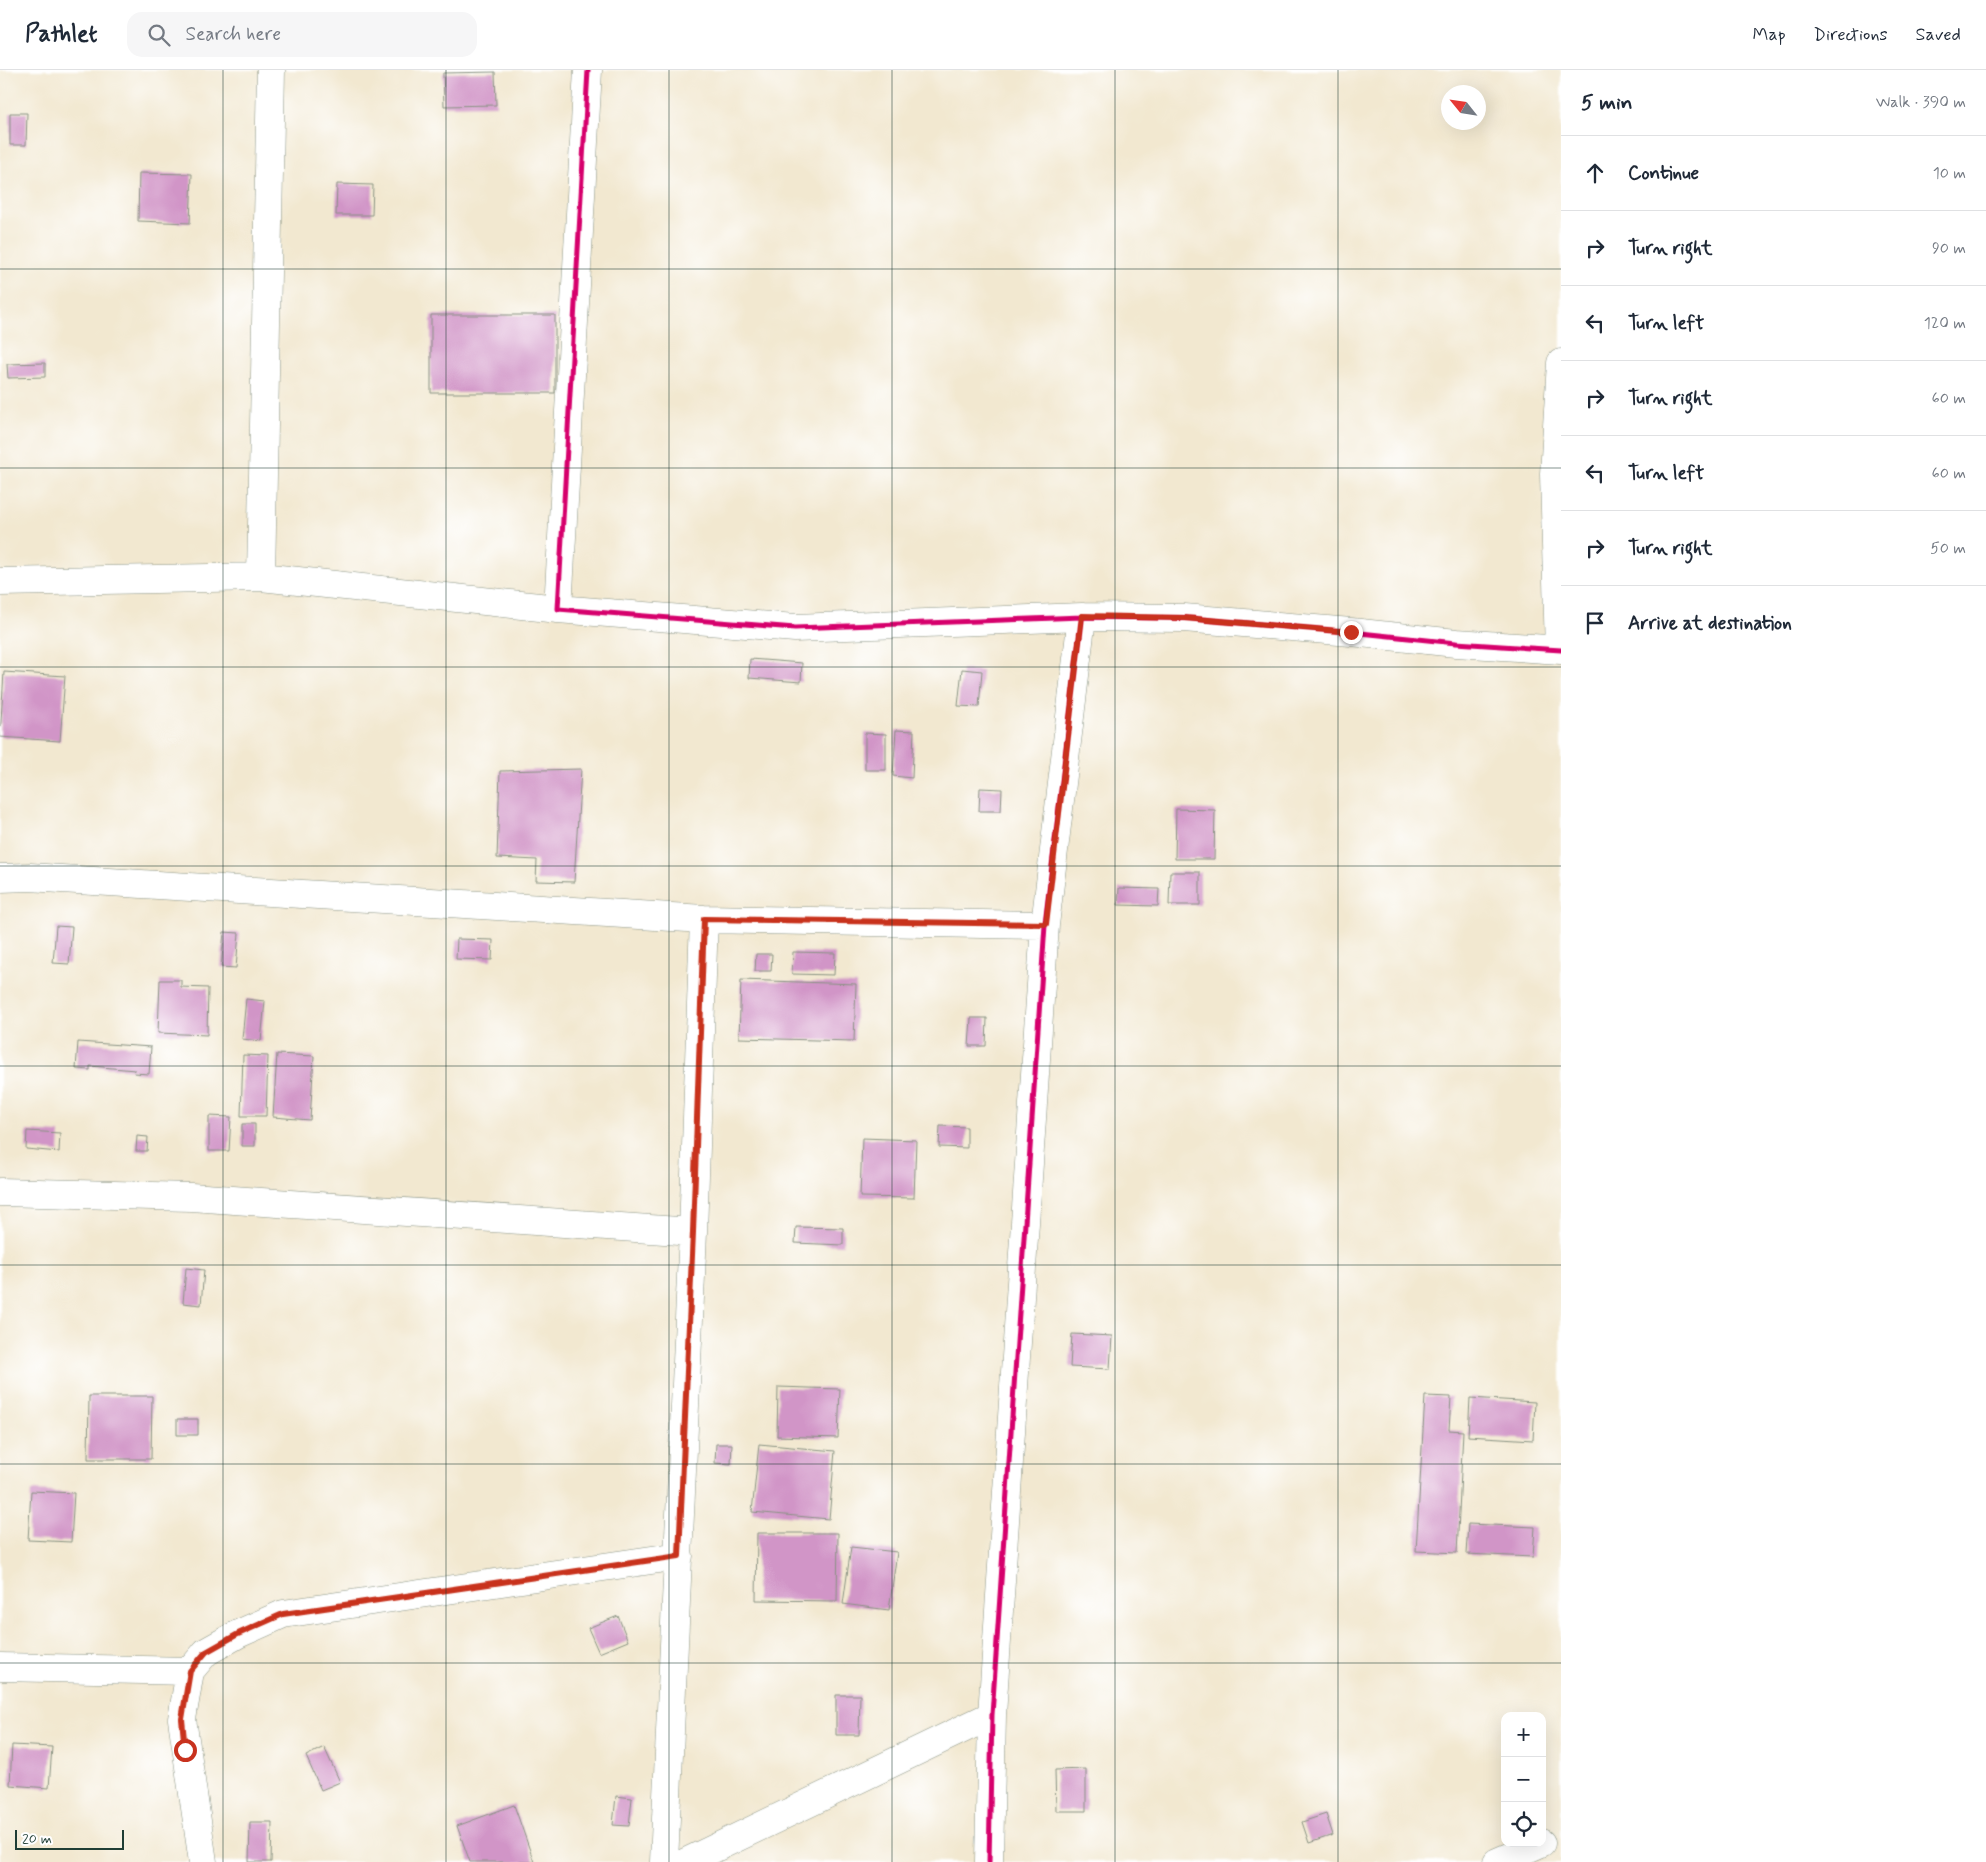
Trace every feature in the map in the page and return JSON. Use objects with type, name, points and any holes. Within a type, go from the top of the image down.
[{"type":"street","points":[[261,577],[270,70]]},
{"type":"street","points":[[558,609],[588,70]]},
{"type":"street","points":[[0,582],[261,577],[558,609],[795,628],[1082,616],[1184,618],[1456,643],[1560,650],[1554,474],[1561,363]]},
{"type":"street","points":[[989,1862],[992,1715],[1046,924],[1082,616]]},
{"type":"street","points":[[0,878],[29,877],[704,919],[1046,924]]},
{"type":"street","points":[[664,1862],[693,1232],[704,919]]},
{"type":"street","points":[[0,1192],[191,1197],[693,1232]]},
{"type":"street","points":[[203,1862],[182,1719],[190,1671],[206,1652],[238,1634],[283,1614],[679,1556]]},
{"type":"street","points":[[0,1667],[190,1671]]},
{"type":"street","points":[[686,1862],[992,1715]]},
{"type":"street","points":[[1546,1841],[1561,1835]]},
{"type":"street","points":[[1497,1862],[1533,1847]]},
{"type":"building","points":[[495,72],[496,105],[444,106],[443,73]]},
{"type":"building","points":[[10,113],[27,113],[26,145],[10,145]]},
{"type":"building","points":[[139,173],[192,174],[190,223],[138,221]]},
{"type":"building","points":[[337,184],[373,185],[372,215],[336,215]]},
{"type":"building","points":[[431,315],[555,315],[555,393],[431,393]]},
{"type":"building","points":[[45,363],[45,377],[8,378],[7,364]]},
{"type":"building","points":[[750,659],[802,663],[801,682],[749,678]]},
{"type":"building","points":[[962,669],[982,671],[979,707],[958,706]]},
{"type":"building","points":[[4,672],[65,676],[60,741],[0,737]]},
{"type":"building","points":[[896,730],[914,731],[912,778],[893,776]]},
{"type":"building","points":[[865,733],[886,734],[886,770],[865,770]]},
{"type":"building","points":[[581,769],[574,882],[536,881],[537,860],[497,858],[500,771]]},
{"type":"building","points":[[980,788],[1002,789],[1001,811],[979,811]]},
{"type":"building","points":[[1176,809],[1215,810],[1214,859],[1175,859]]},
{"type":"building","points":[[1170,872],[1200,872],[1200,905],[1169,905]]},
{"type":"building","points":[[1119,888],[1159,889],[1158,906],[1118,905]]},
{"type":"building","points":[[56,926],[72,927],[69,964],[53,963]]},
{"type":"building","points":[[224,932],[239,933],[236,968],[221,967]]},
{"type":"building","points":[[457,939],[493,940],[492,960],[456,959]]},
{"type":"building","points":[[793,952],[835,953],[834,975],[792,974]]},
{"type":"building","points":[[756,954],[772,954],[771,971],[755,971]]},
{"type":"building","points":[[160,980],[181,980],[181,987],[208,988],[207,1035],[158,1033]]},
{"type":"building","points":[[741,980],[856,984],[854,1041],[739,1038]]},
{"type":"building","points":[[246,999],[265,1001],[261,1041],[242,1039]]},
{"type":"building","points":[[971,1018],[987,1018],[986,1046],[969,1046]]},
{"type":"building","points":[[78,1042],[151,1047],[149,1074],[134,1073],[135,1070],[90,1066],[90,1070],[76,1069]]},
{"type":"building","points":[[277,1054],[314,1056],[310,1120],[273,1117]]},
{"type":"building","points":[[243,1055],[268,1056],[266,1116],[241,1116]]},
{"type":"building","points":[[209,1116],[231,1117],[229,1151],[209,1151]]},
{"type":"building","points":[[242,1124],[255,1124],[255,1146],[242,1146]]},
{"type":"building","points":[[940,1126],[967,1127],[967,1148],[939,1147]]},
{"type":"building","points":[[27,1131],[60,1133],[59,1152],[26,1149]]},
{"type":"building","points":[[137,1136],[148,1137],[147,1151],[136,1151]]},
{"type":"building","points":[[862,1138],[916,1140],[914,1198],[860,1197]]},
{"type":"building","points":[[796,1227],[843,1228],[843,1245],[795,1243]]},
{"type":"building","points":[[186,1268],[204,1270],[201,1305],[183,1303]]},
{"type":"building","points":[[1072,1334],[1112,1336],[1110,1369],[1070,1367]]},
{"type":"building","points":[[778,1387],[840,1389],[838,1438],[777,1436]]},
{"type":"building","points":[[89,1396],[152,1396],[151,1459],[88,1459]]},
{"type":"building","points":[[1425,1396],[1451,1397],[1449,1430],[1463,1431],[1457,1553],[1416,1551]]},
{"type":"building","points":[[1470,1398],[1535,1402],[1533,1440],[1468,1436]]},
{"type":"building","points":[[177,1419],[198,1419],[198,1435],[177,1435]]},
{"type":"building","points":[[716,1444],[732,1444],[731,1464],[715,1463]]},
{"type":"building","points":[[759,1444],[835,1451],[829,1519],[752,1512]]},
{"type":"building","points":[[31,1491],[74,1493],[71,1542],[28,1540]]},
{"type":"building","points":[[1468,1524],[1535,1527],[1533,1557],[1466,1554]]},
{"type":"building","points":[[757,1533],[838,1533],[837,1601],[756,1600]]},
{"type":"building","points":[[851,1547],[897,1552],[889,1610],[843,1604]]},
{"type":"building","points":[[618,1616],[628,1641],[599,1653],[588,1628]]},
{"type":"building","points":[[836,1695],[860,1695],[859,1735],[836,1735]]},
{"type":"building","points":[[12,1745],[52,1747],[49,1788],[10,1785]]},
{"type":"building","points":[[324,1747],[340,1782],[321,1790],[306,1756]]},
{"type":"building","points":[[1086,1769],[1086,1811],[1056,1811],[1055,1770]]},
{"type":"building","points":[[616,1796],[632,1798],[629,1826],[613,1825]]},
{"type":"building","points":[[514,1805],[534,1862],[470,1862],[457,1826]]},
{"type":"building","points":[[1326,1814],[1333,1835],[1309,1843],[1302,1822]]},
{"type":"building","points":[[250,1822],[272,1822],[271,1862],[249,1862]]},
{"type":"cycle path","points":[[588,70],[558,609],[795,628],[1082,617],[1184,618],[1456,643],[1561,650]]},
{"type":"cycle path","points":[[989,1862],[992,1715],[1045,925],[1082,617]]},
{"type":"route","points":[[185,1750],[182,1719],[190,1671],[206,1652],[238,1634],[283,1614],[679,1556],[704,919],[1046,924],[1082,616],[1184,618],[1351,632]]}]
